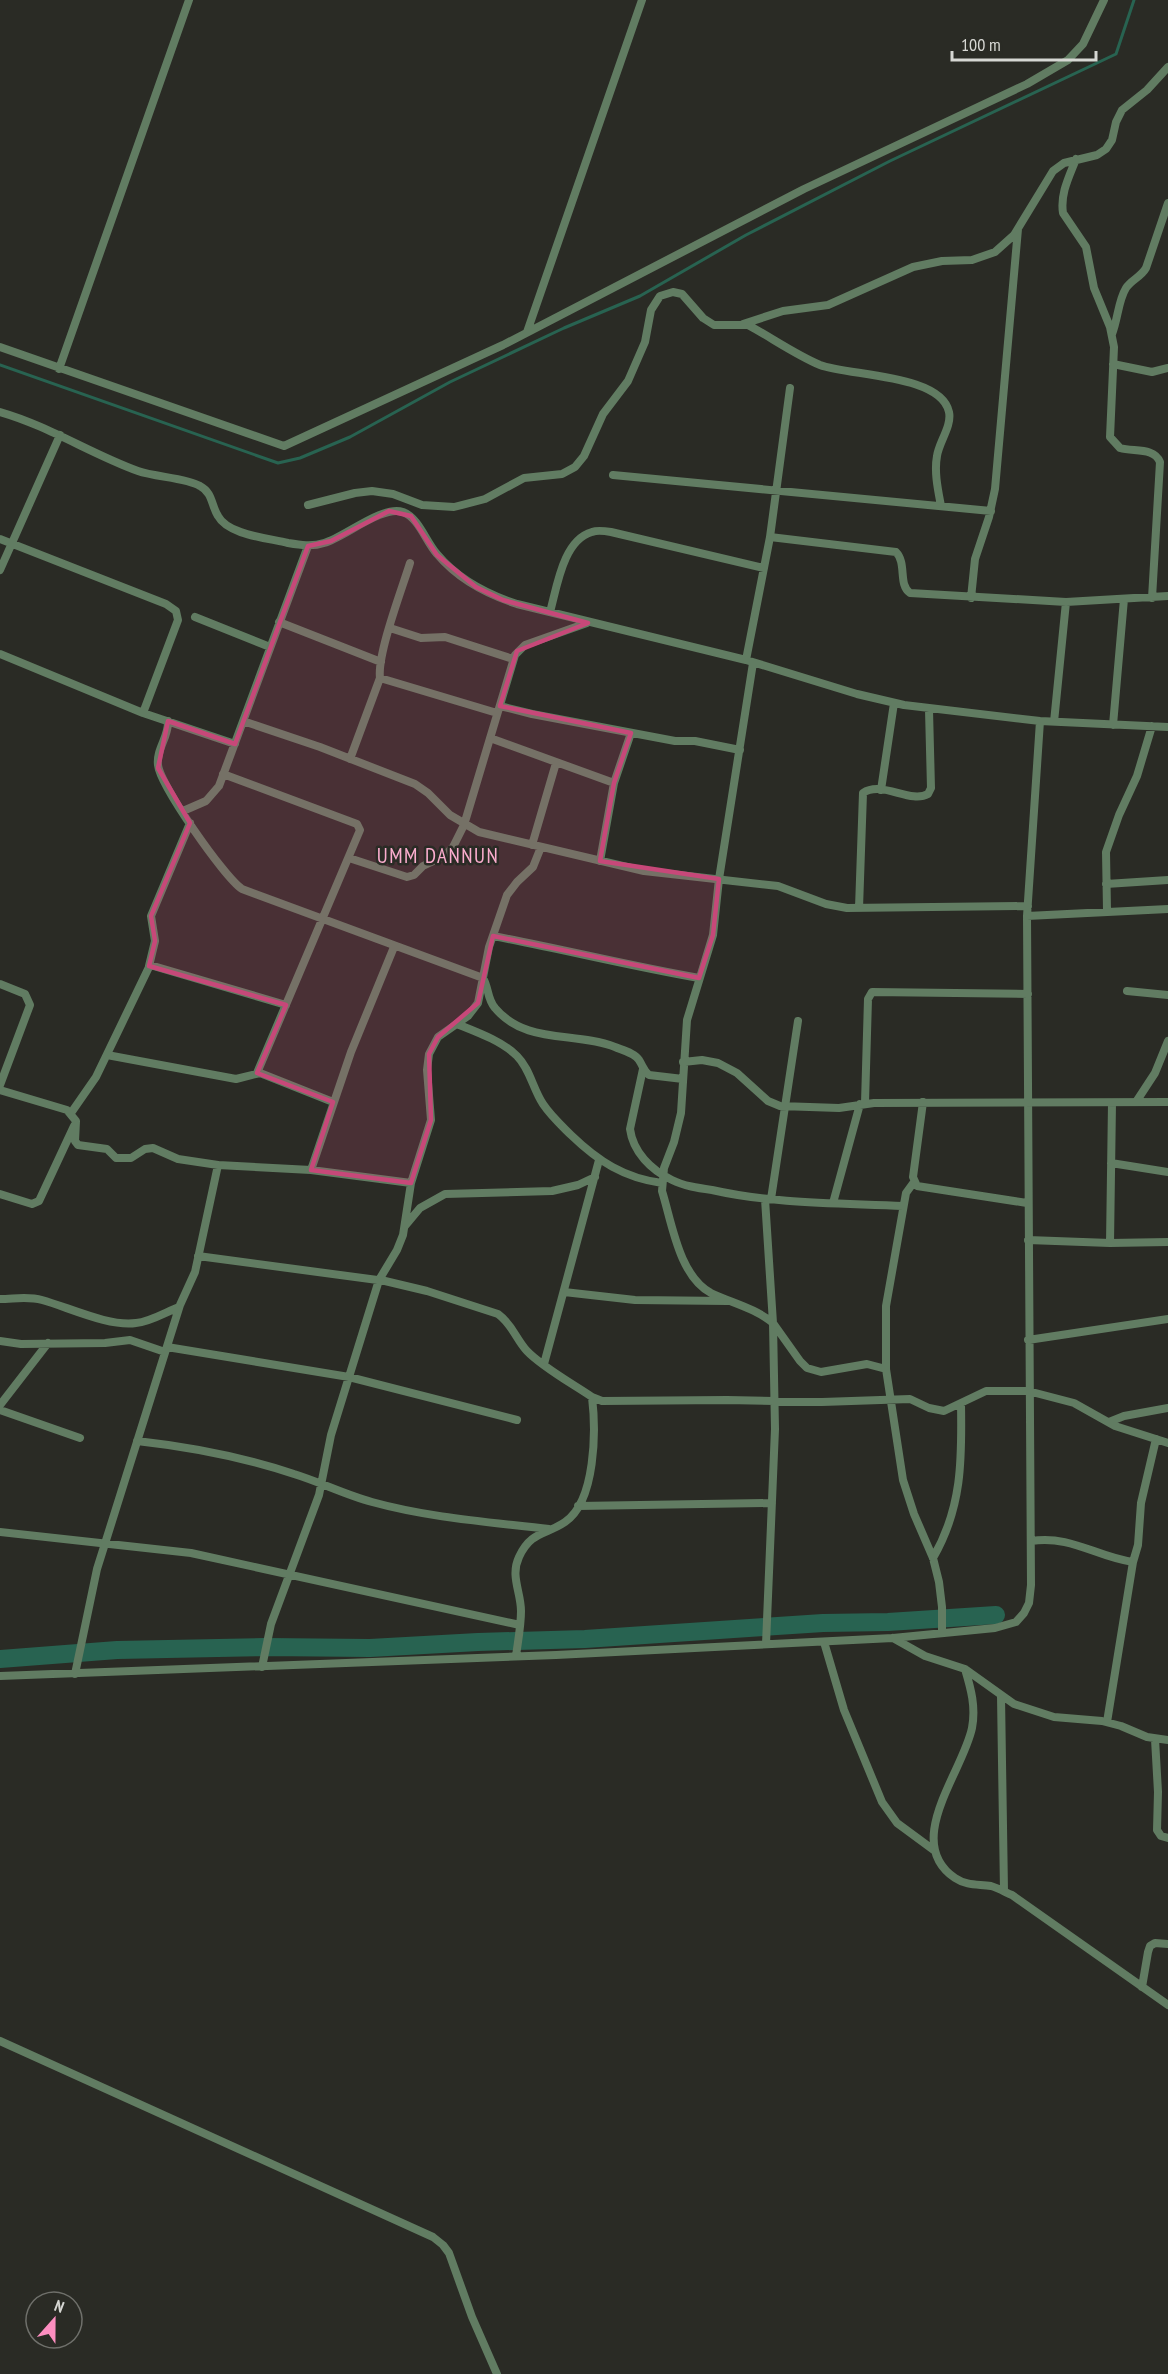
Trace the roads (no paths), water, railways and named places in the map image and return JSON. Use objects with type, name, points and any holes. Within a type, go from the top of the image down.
[{"type":"street","points":[[59,369],[189,0]]},
{"type":"street","points":[[527,332],[642,0]]},
{"type":"street","points":[[0,347],[284,446],[527,332],[804,189],[1027,84],[1068,60],[1083,44],[1104,0]]},
{"type":"street","points":[[308,505],[372,491],[393,494],[412,503],[432,507],[465,505],[495,494],[524,478],[556,475],[575,466],[584,456],[603,414],[619,394],[635,367],[645,342],[651,310],[660,296],[673,292],[682,294],[703,318],[714,325],[743,324],[783,311],[828,305],[913,267],[942,261],[980,258],[1002,247],[1018,228],[1049,175],[1064,163],[1097,155],[1107,150],[1122,111],[1152,85],[1168,67]]},
{"type":"street","points":[[1076,159],[1063,195],[1063,213],[1086,247],[1097,299],[1112,334]]},
{"type":"street","points":[[1152,598],[1160,462],[1151,452],[1120,448],[1110,437],[1112,334],[1124,293],[1146,268],[1168,203]]},
{"type":"street","points":[[971,598],[975,559],[991,511],[995,489],[1018,228]]},
{"type":"street","points":[[743,324],[819,364],[900,380],[935,394],[942,400],[948,408],[950,419],[940,442],[936,460],[941,506]]},
{"type":"street","points":[[1113,364],[1152,372],[1168,368]]},
{"type":"street","points":[[790,388],[750,662],[740,750],[719,879],[713,935],[687,1020],[682,1103],[678,1128],[662,1179],[662,1191],[685,1267],[701,1286],[763,1315],[773,1323],[800,1361],[812,1370],[826,1372],[867,1364],[886,1369]]},
{"type":"street","points":[[0,412],[29,421],[140,471],[201,486],[212,498],[219,518],[234,530],[308,546],[331,541],[384,513],[399,511],[414,519],[438,555],[466,580],[503,600],[750,662],[894,703],[929,710],[1054,722],[1168,727]]},
{"type":"street","points":[[0,570],[10,543],[60,435]]},
{"type":"street","points":[[613,475],[991,511]]},
{"type":"street","points":[[407,514],[412,503]]},
{"type":"street","points":[[550,612],[571,548],[582,536],[594,531],[611,532],[764,568]]},
{"type":"street","points":[[770,537],[894,551],[900,557],[904,588],[907,592],[971,598],[1066,602],[1168,596]]},
{"type":"street","points":[[0,539],[166,604],[176,611],[178,620],[143,713]]},
{"type":"street","points":[[183,811],[206,801],[216,791],[308,546]]},
{"type":"street","points":[[350,759],[376,683],[380,678],[381,662],[390,627],[410,563]]},
{"type":"street","points":[[1113,725],[1124,599]]},
{"type":"street","points":[[1054,722],[1066,602]]},
{"type":"street","points":[[195,617],[270,647]]},
{"type":"street","points":[[279,622],[381,662]]},
{"type":"street","points":[[349,858],[403,877],[410,876],[423,866],[444,856],[453,847],[464,825],[517,651],[525,645],[588,623]]},
{"type":"street","points":[[390,627],[421,638],[445,637],[513,659]]},
{"type":"street","points":[[0,654],[143,713],[235,744]]},
{"type":"street","points":[[380,678],[499,709],[675,741],[695,741],[740,750]]},
{"type":"street","points":[[881,790],[894,703]]},
{"type":"street","points":[[858,908],[864,793],[868,790],[881,790],[926,796],[930,791],[929,710]]},
{"type":"street","points":[[168,721],[167,735],[158,758],[158,768],[190,823],[237,886],[251,894],[483,978]]},
{"type":"street","points":[[243,721],[415,784],[464,825],[479,832],[536,846],[644,871],[787,888],[825,904],[858,908],[1028,906]]},
{"type":"street","points":[[0,1676],[262,1667],[824,1642],[995,1628],[1016,1622],[1029,1603],[1027,916],[1040,721]]},
{"type":"street","points":[[1107,910],[1106,852],[1137,776],[1152,726]]},
{"type":"street","points":[[600,861],[614,783],[631,733]]},
{"type":"street","points":[[490,738],[614,783]]},
{"type":"street","points":[[262,1667],[271,1624],[314,1510],[322,1483],[328,1447],[379,1280],[397,1250],[404,1227],[411,1183],[431,1120],[426,1070],[429,1054],[438,1037],[468,1016],[478,1003],[493,936],[507,895],[533,867],[556,763]]},
{"type":"street","points":[[107,1055],[236,1079],[257,1073],[360,833],[357,824],[223,774]]},
{"type":"street","points":[[71,1113],[107,1055],[149,966],[155,942],[151,916],[190,823]]},
{"type":"street","points":[[1106,884],[1168,880]]},
{"type":"street","points":[[1027,916],[1107,910],[1168,909]]},
{"type":"street","points":[[493,936],[699,978]]},
{"type":"street","points":[[311,1170],[333,1102],[394,947]]},
{"type":"street","points":[[149,966],[156,965],[286,1005]]},
{"type":"street","points":[[483,978],[493,1005],[519,1028],[539,1035],[585,1038],[614,1047],[636,1057],[643,1069],[653,1076],[682,1079]]},
{"type":"street","points":[[0,984],[25,994],[30,1005],[0,1085]]},
{"type":"street","points":[[1127,991],[1168,995]]},
{"type":"street","points":[[833,1203],[863,1104],[868,999],[872,992],[1028,994]]},
{"type":"street","points":[[766,1644],[775,1400],[768,1199],[798,1021]]},
{"type":"street","points":[[457,1024],[478,1032],[515,1054],[524,1066],[548,1112],[599,1160],[635,1178],[662,1179],[739,1196],[903,1206]]},
{"type":"street","points":[[1136,1102],[1155,1073],[1168,1041]]},
{"type":"street","points":[[683,1062],[702,1060],[718,1063],[737,1073],[771,1103],[784,1106],[839,1108],[863,1104],[923,1102],[1168,1102]]},
{"type":"street","points":[[643,1069],[630,1129],[631,1135],[640,1155],[662,1179]]},
{"type":"street","points":[[257,1073],[333,1102]]},
{"type":"street","points":[[0,1090],[71,1113],[76,1121],[75,1141],[78,1145],[107,1149],[116,1158],[131,1158],[145,1149],[153,1148],[178,1159],[218,1166],[311,1170],[411,1183]]},
{"type":"street","points":[[923,1102],[914,1182],[907,1190],[903,1206],[888,1294],[886,1369],[903,1480],[914,1514],[933,1558],[941,1595],[942,1633]]},
{"type":"street","points":[[1110,1243],[1113,1103]]},
{"type":"street","points":[[0,1194],[32,1204],[39,1202],[76,1121]]},
{"type":"street","points":[[544,1364],[599,1160]]},
{"type":"street","points":[[1111,1163],[1168,1172]]},
{"type":"street","points":[[75,1674],[92,1589],[179,1307],[192,1279],[218,1166]]},
{"type":"street","points":[[404,1227],[420,1208],[445,1194],[561,1190],[595,1177]]},
{"type":"street","points":[[914,1182],[923,1188],[1027,1203]]},
{"type":"street","points":[[1028,1240],[1110,1243],[1168,1242]]},
{"type":"street","points":[[198,1256],[379,1280],[427,1291],[498,1314],[513,1328],[527,1351],[592,1397],[602,1401],[614,1403],[915,1400],[929,1408],[949,1411],[971,1397],[986,1391],[1028,1391],[1074,1403],[1109,1422],[1168,1443]]},
{"type":"street","points":[[564,1292],[635,1300],[730,1301]]},
{"type":"street","points":[[0,1299],[41,1300],[108,1321],[128,1324],[138,1323],[179,1307]]},
{"type":"street","points":[[1028,1340],[1168,1319]]},
{"type":"street","points":[[0,1341],[48,1344],[130,1340],[166,1350],[349,1377],[517,1420]]},
{"type":"street","points":[[48,1344],[0,1408],[80,1438]]},
{"type":"street","points":[[516,1656],[521,1602],[515,1576],[517,1563],[531,1541],[566,1521],[578,1506],[588,1481],[594,1455],[595,1429],[592,1397]]},
{"type":"street","points":[[933,1558],[950,1524],[957,1496],[961,1404]]},
{"type":"street","points":[[1109,1422],[1131,1414],[1168,1408]]},
{"type":"street","points":[[1107,1722],[1133,1562],[1138,1545],[1141,1503],[1156,1439]]},
{"type":"street","points":[[137,1441],[190,1448],[242,1459],[322,1483],[371,1502],[420,1513],[549,1529]]},
{"type":"street","points":[[578,1506],[772,1503]]},
{"type":"street","points":[[0,1532],[191,1553],[520,1625]]},
{"type":"street","points":[[1030,1541],[1049,1540],[1075,1544],[1107,1557],[1133,1562]]},
{"type":"street","points":[[893,1638],[925,1656],[965,1669],[1014,1704],[1054,1717],[1107,1722],[1155,1739],[1168,1740]]},
{"type":"street","points":[[824,1642],[844,1710],[882,1802],[897,1822],[934,1851],[947,1871],[962,1882],[992,1887],[1022,1901],[1168,2005]]},
{"type":"street","points":[[934,1851],[933,1831],[943,1798],[968,1742],[974,1720],[974,1699],[965,1669]]},
{"type":"street","points":[[1000,1696],[1004,1891]]},
{"type":"street","points":[[1155,1739],[1158,1792],[1157,1830],[1161,1836],[1168,1838]]},
{"type":"street","points":[[1142,1987],[1150,1946],[1155,1943],[1168,1944]]},
{"type":"street","points":[[0,2041],[434,2237],[444,2245],[449,2253],[472,2317],[497,2374]]},
{"type":"waterway","points":[[0,365],[278,463],[300,458],[350,437],[450,382],[564,328],[640,296],[746,235],[890,161],[1116,54],[1134,0]]},
{"type":"waterway","points":[[0,1659],[117,1650],[265,1647],[370,1648],[585,1639],[823,1623],[888,1622],[996,1615]]},
{"type":"district","name":"UMM DANNUN","points":[[438,856]]}]
